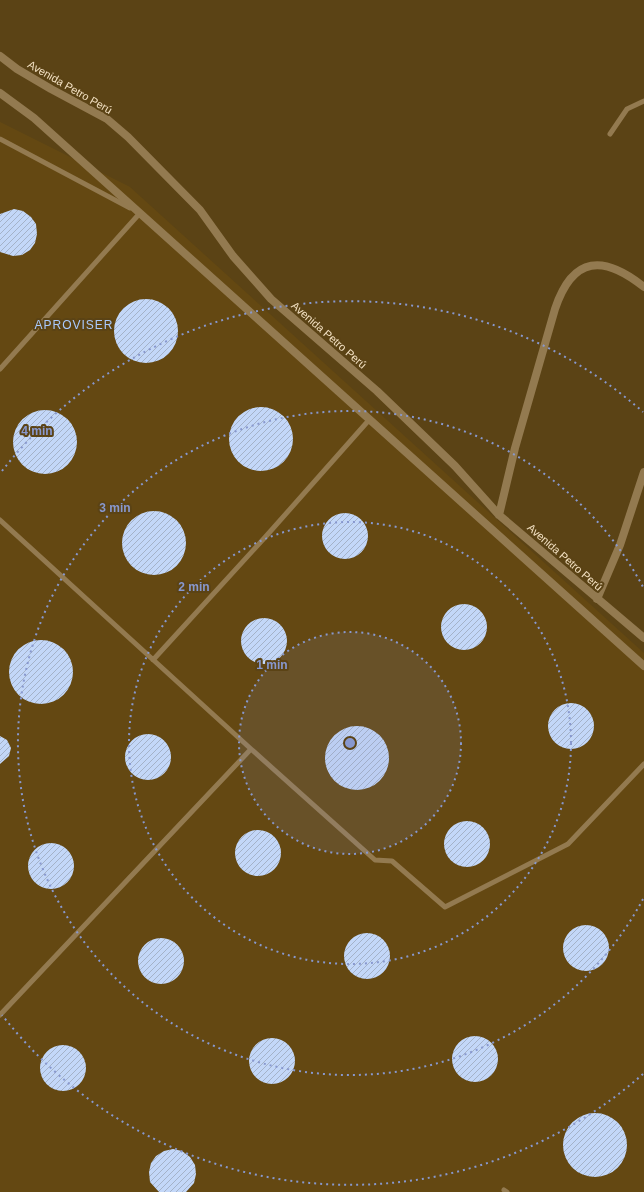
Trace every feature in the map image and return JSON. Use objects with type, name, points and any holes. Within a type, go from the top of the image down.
[{"type":"street","name":"Avenida Petro Perú","points":[[0,56],[17,69],[107,119],[128,137],[200,210],[233,256],[272,299],[376,391],[455,466],[499,515],[644,638]]},
{"type":"street","points":[[0,93],[34,118],[644,666]]},
{"type":"street","points":[[499,515],[515,448],[555,309],[564,287],[578,272],[588,266],[598,264],[620,270],[644,287]]},
{"type":"street","points":[[597,599],[620,545],[644,472]]},
{"type":"lane","points":[[610,134],[627,109],[644,101]]},
{"type":"lane","points":[[0,138],[140,213],[0,369]]},
{"type":"lane","points":[[153,660],[369,420]]},
{"type":"lane","points":[[0,520],[375,860],[392,861],[445,907],[568,844],[644,764]]},
{"type":"lane","points":[[0,1015],[251,749]]},
{"type":"shaded area","points":[[0,122],[130,187],[644,653],[644,1192],[0,1192]]},
{"type":"building","points":[[14,209],[23,211],[31,217],[36,224],[37,234],[35,243],[30,250],[22,255],[13,256],[0,252],[0,214]]},
{"type":"building","points":[[140,299],[152,299],[169,308],[176,319],[178,331],[176,343],[169,354],[152,363],[140,363],[128,358],[119,349],[114,337],[114,325],[119,313],[128,304]]},
{"type":"building","points":[[255,407],[267,407],[284,416],[291,427],[293,439],[291,451],[284,462],[267,471],[255,471],[243,466],[234,457],[229,445],[229,433],[234,421],[243,412]]},
{"type":"building","points":[[39,410],[51,410],[68,419],[75,430],[77,442],[75,454],[68,465],[51,474],[39,474],[27,469],[18,460],[13,448],[13,436],[18,424],[27,415]]},
{"type":"building","points":[[148,511],[160,511],[177,520],[184,531],[186,543],[184,555],[177,566],[160,575],[148,575],[136,570],[127,561],[122,549],[122,537],[127,525],[136,516]]},
{"type":"building","points":[[350,513],[362,519],[367,527],[367,545],[362,553],[354,558],[340,559],[328,553],[323,545],[322,531],[328,519],[336,514]]},
{"type":"building","points":[[469,604],[481,610],[486,618],[486,636],[481,644],[473,649],[459,650],[447,644],[442,636],[441,622],[447,610],[455,605]]},
{"type":"building","points":[[269,618],[281,624],[286,632],[286,650],[281,658],[273,663],[259,664],[247,658],[242,650],[241,636],[247,624],[255,619]]},
{"type":"building","points":[[35,640],[47,640],[64,649],[71,660],[73,672],[71,684],[64,695],[47,704],[35,704],[23,699],[14,690],[9,678],[9,666],[14,654],[23,645]]},
{"type":"building","points":[[576,703],[588,709],[593,717],[593,735],[588,743],[580,748],[566,749],[554,743],[549,735],[548,721],[554,709],[562,704]]},
{"type":"building","points":[[351,726],[363,726],[380,735],[387,746],[389,758],[387,770],[380,781],[363,790],[351,790],[339,785],[330,776],[325,764],[325,752],[330,740],[339,731]]},
{"type":"building","points":[[153,734],[165,740],[170,748],[170,766],[165,774],[157,779],[143,780],[131,774],[126,766],[125,752],[131,740],[139,735]]},
{"type":"building","points":[[0,736],[7,740],[11,748],[9,756],[0,764]]},
{"type":"building","points":[[472,821],[484,827],[489,835],[489,853],[484,861],[476,866],[462,867],[450,861],[445,853],[444,839],[450,827],[458,822]]},
{"type":"building","points":[[263,830],[275,836],[280,844],[280,862],[275,870],[267,875],[253,876],[241,870],[236,862],[235,848],[241,836],[249,831]]},
{"type":"building","points":[[56,843],[68,849],[73,857],[73,875],[68,883],[60,888],[46,889],[34,883],[29,875],[28,861],[34,849],[42,844]]},
{"type":"building","points":[[591,925],[603,931],[608,939],[608,957],[603,965],[595,970],[581,971],[569,965],[564,957],[563,943],[569,931],[577,926]]},
{"type":"building","points":[[372,933],[384,939],[389,947],[389,965],[384,973],[376,978],[362,979],[350,973],[345,965],[344,951],[350,939],[358,934]]},
{"type":"building","points":[[166,938],[178,944],[183,952],[183,970],[178,978],[170,983],[156,984],[144,978],[139,970],[138,956],[144,944],[152,939]]},
{"type":"building","points":[[480,1036],[492,1042],[497,1050],[497,1068],[492,1076],[484,1081],[470,1082],[458,1076],[453,1068],[452,1054],[458,1042],[466,1037]]},
{"type":"building","points":[[277,1038],[289,1044],[294,1052],[294,1070],[289,1078],[281,1083],[267,1084],[255,1078],[250,1070],[249,1056],[255,1044],[263,1039]]},
{"type":"building","points":[[68,1045],[80,1051],[85,1059],[85,1077],[80,1085],[72,1090],[58,1091],[46,1085],[41,1077],[40,1063],[46,1051],[54,1046]]},
{"type":"building","points":[[589,1113],[601,1113],[618,1122],[625,1133],[627,1145],[625,1157],[618,1168],[601,1177],[589,1177],[577,1172],[568,1163],[563,1151],[563,1139],[568,1127],[577,1118]]},
{"type":"building","points":[[173,1149],[182,1151],[190,1157],[195,1165],[196,1174],[194,1183],[186,1192],[159,1192],[150,1182],[149,1172],[151,1163],[156,1156],[164,1151]]},
{"type":"district","name":"APROVISER","points":[[74,325]]}]
